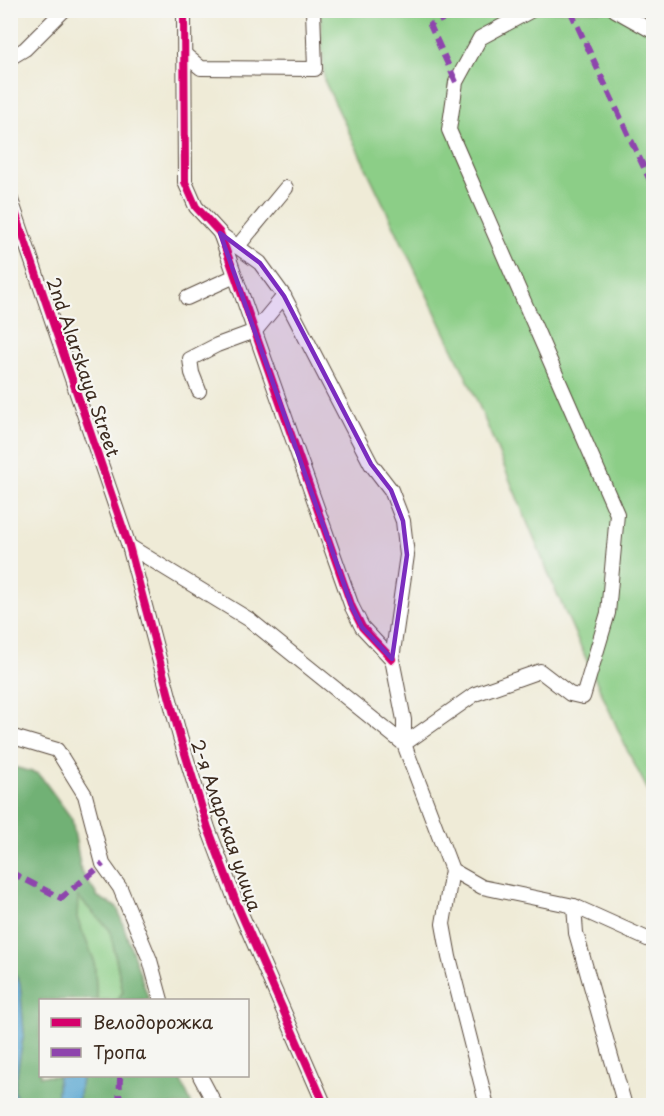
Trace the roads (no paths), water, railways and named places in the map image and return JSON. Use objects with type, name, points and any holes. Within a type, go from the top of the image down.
[{"type":"street","points":[[10,58],[25,49],[64,10]]},
{"type":"street","points":[[184,10],[185,182],[196,207],[220,233],[260,263],[284,296],[371,464],[391,490],[404,520],[407,555],[392,659],[404,720],[404,744],[452,870],[443,924],[448,957],[487,1106]]},
{"type":"street","points":[[184,54],[201,68],[315,69],[313,10]]},
{"type":"street","points":[[404,744],[475,694],[540,671],[570,694],[583,697],[608,613],[617,514],[448,130],[456,82],[480,38],[532,10]]},
{"type":"street","points":[[615,10],[654,32]]},
{"type":"street","points":[[238,246],[286,188]]},
{"type":"street","name":"2nd Alarskaya Street","points":[[10,197],[129,546]]},
{"type":"street","points":[[220,233],[352,607],[362,627],[392,659]]},
{"type":"street","points":[[187,298],[235,276]]},
{"type":"street","points":[[199,391],[192,373],[190,358],[216,345],[255,331],[284,296]]},
{"type":"street","points":[[129,546],[250,620],[404,744]]},
{"type":"street","name":"2-я Аларская улица","points":[[129,546],[180,737],[208,828],[236,902],[325,1106]]},
{"type":"street","points":[[10,736],[57,750],[85,795],[103,864],[120,888],[150,960],[161,999]]},
{"type":"street","points":[[452,870],[482,887],[574,906],[654,942]]},
{"type":"street","points":[[574,906],[576,933],[625,1106]]},
{"type":"street","points":[[201,1077],[216,1106]]},
{"type":"water","points":[[10,967],[20,983],[24,1033],[14,1090],[18,1105],[11,1105]]},
{"type":"water","points":[[58,1077],[81,1077],[78,1105],[56,1105]]}]
